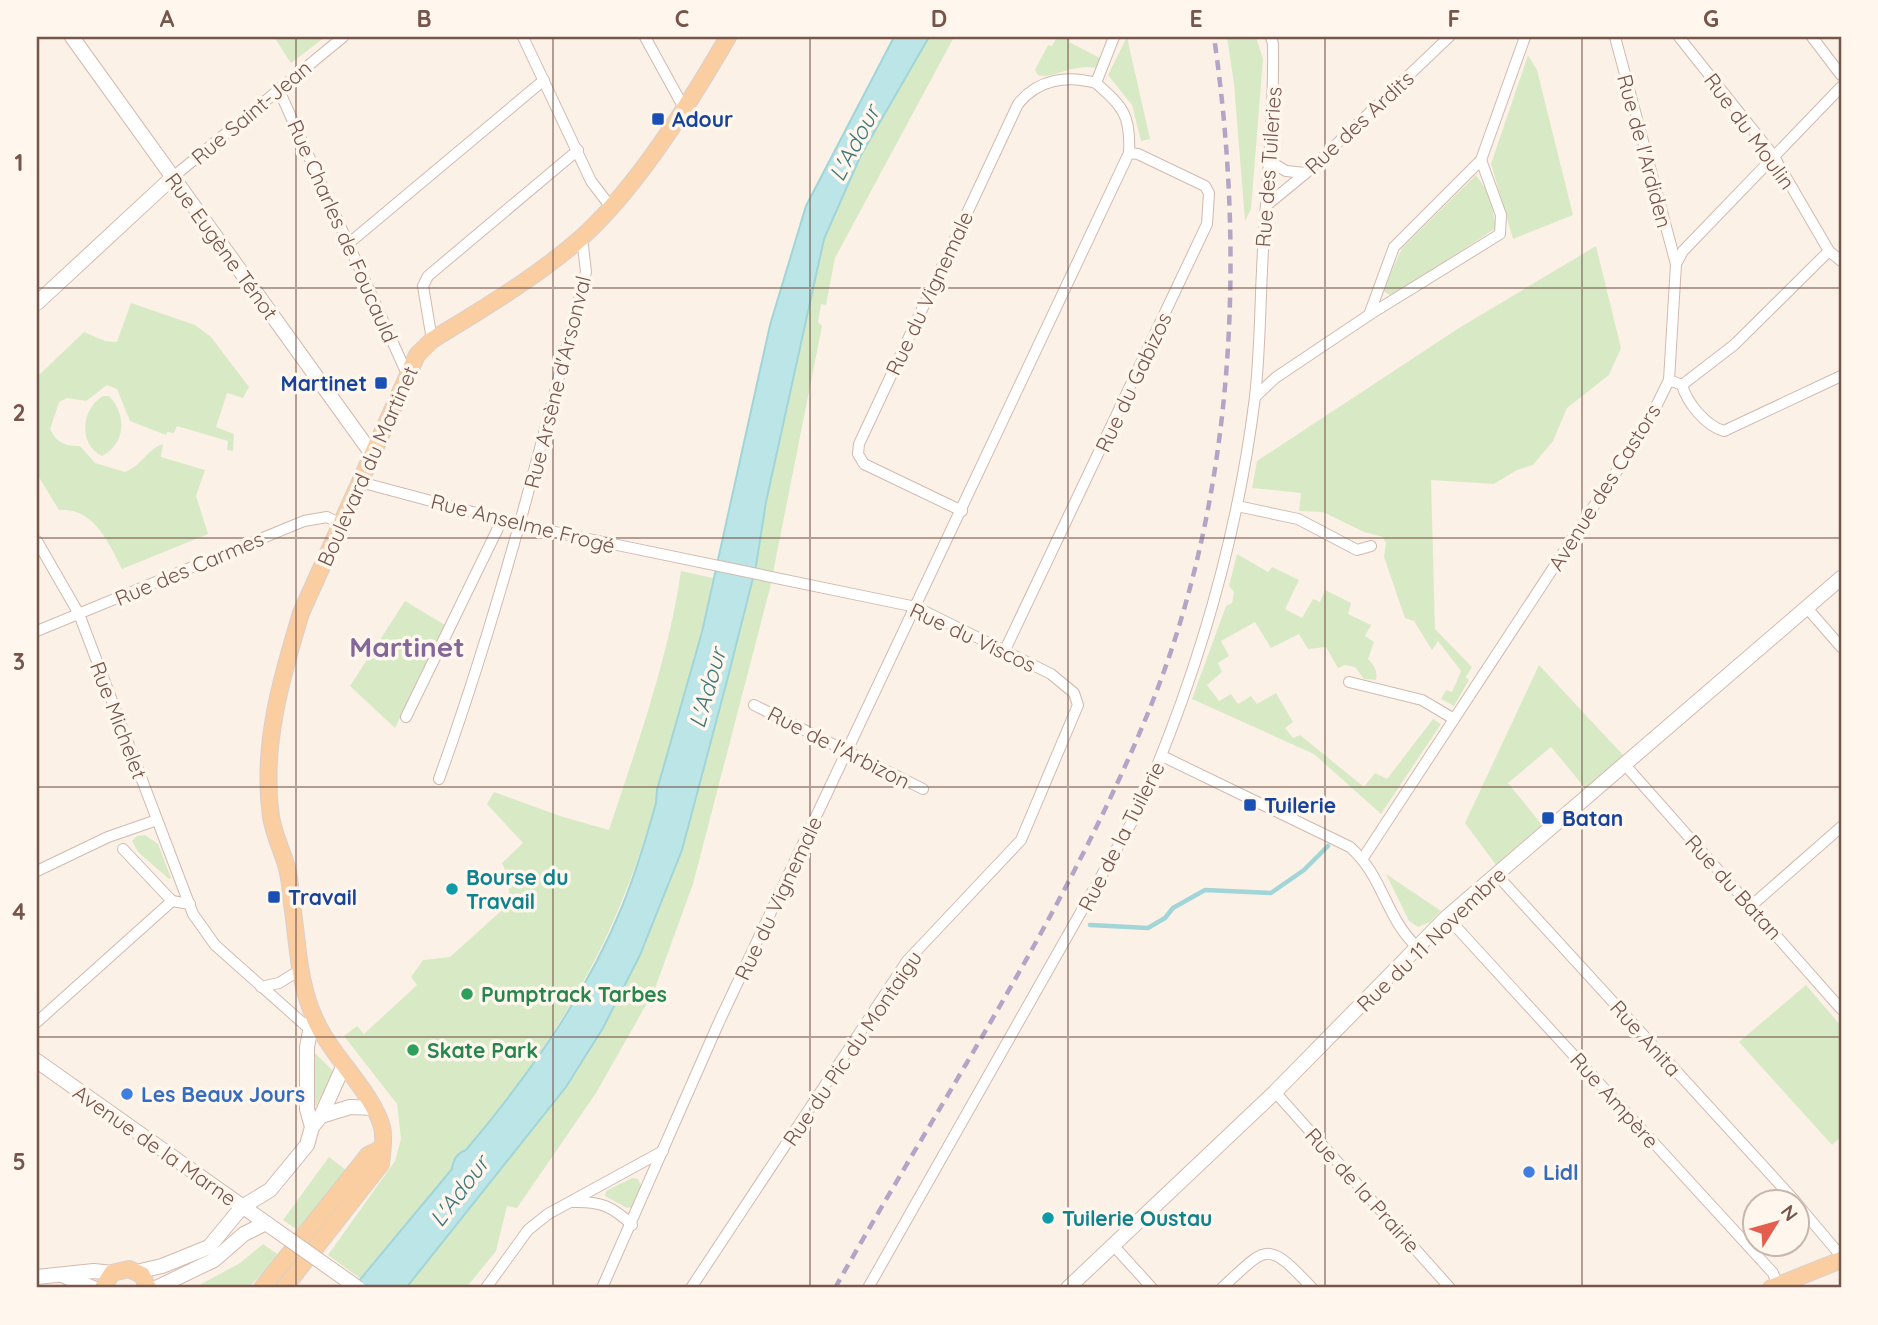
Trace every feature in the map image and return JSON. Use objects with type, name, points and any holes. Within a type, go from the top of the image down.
[{"type":"main road","name":"Boulevard du Martinet","points":[[375,1108],[312,1023],[300,970],[287,868],[271,815],[268,755],[287,658],[301,613],[417,355],[432,340],[553,261],[582,237],[610,206],[684,108],[728,37]]},
{"type":"main road","points":[[284,1288],[381,1164],[383,1129],[375,1108]]},
{"type":"main road","points":[[262,1288],[368,1155],[382,1148]]},
{"type":"main road","points":[[1775,1287],[1841,1258]]},
{"type":"main road","points":[[103,1288],[112,1273],[122,1269],[136,1272],[148,1288]]},
{"type":"street","name":"Rue Eugène Ténot","points":[[72,37],[372,454]]},
{"type":"street","name":"Rue Saint-Jean","points":[[37,303],[173,177],[343,37]]},
{"type":"street","points":[[523,37],[591,181],[610,206]]},
{"type":"street","points":[[645,37],[684,108]]},
{"type":"street","points":[[1096,83],[1114,37]]},
{"type":"street","name":"Rue des Tuileries","points":[[1261,298],[1274,99],[1273,44],[1270,37]]},
{"type":"street","name":"Rue des Ardits","points":[[1267,205],[1306,173],[1449,37]]},
{"type":"street","points":[[1369,314],[1394,247],[1481,160],[1525,37]]},
{"type":"street","name":"Rue de l'Ardiden","points":[[1615,37],[1676,264]]},
{"type":"street","name":"Rue du Moulin","points":[[1679,37],[1773,155],[1829,251],[1841,261]]},
{"type":"street","points":[[1812,37],[1841,75]]},
{"type":"street","name":"Rue du Vignemale","points":[[602,1288],[719,1022],[962,511],[1129,153],[1127,116],[1121,104],[1096,83],[1066,78],[1050,82],[1028,92],[1018,104],[859,444],[858,454],[864,464],[962,511]]},
{"type":"street","points":[[348,244],[544,80]]},
{"type":"street","points":[[1676,264],[1683,251],[1841,87]]},
{"type":"street","name":"Rue Charles de Foucauld","points":[[278,88],[407,374]]},
{"type":"street","points":[[432,340],[423,286],[428,276],[578,150]]},
{"type":"street","name":"Rue du Gabizos","points":[[1006,650],[1207,224],[1209,193],[1205,186],[1138,154],[1129,153]]},
{"type":"street","points":[[1255,397],[1275,378],[1369,314],[1500,234],[1501,215],[1481,160]]},
{"type":"street","points":[[1271,162],[1286,171],[1306,173]]},
{"type":"street","name":"Rue Arsène d'Arsonval","points":[[439,779],[475,680],[520,525],[586,272],[582,237]]},
{"type":"street","points":[[1682,385],[1734,345],[1829,251]]},
{"type":"street","name":"Avenue des Castors","points":[[1363,858],[1647,425],[1669,380],[1676,264]]},
{"type":"street","name":"Rue de la Tuilerie","points":[[868,1288],[1054,964],[1137,813],[1162,756],[1217,591],[1237,506],[1255,397],[1261,298]]},
{"type":"street","points":[[1682,385],[1685,397],[1714,428],[1724,431],[1841,376]]},
{"type":"street","points":[[1669,380],[1682,385]]},
{"type":"street","name":"Rue Anselme Frogé","points":[[360,482],[520,525],[771,578]]},
{"type":"street","points":[[1237,506],[1298,519],[1357,550],[1371,546]]},
{"type":"street","name":"Rue des Carmes","points":[[37,631],[304,521],[327,517],[341,523]]},
{"type":"street","points":[[406,718],[502,520]]},
{"type":"street","name":"Rue Michelet","points":[[37,541],[79,614],[157,820],[203,930],[215,946],[261,987],[312,1023]]},
{"type":"street","name":"Rue du Viscos","points":[[771,578],[916,607],[1051,674]]},
{"type":"street","name":"Rue du 11 Novembre","points":[[1068,1288],[1275,1092],[1447,917],[1626,766],[1841,578]]},
{"type":"street","points":[[1807,608],[1841,647]]},
{"type":"street","name":"Rue du Pic du Montaigu","points":[[691,1288],[907,961],[1021,840],[1078,705],[1073,693],[1051,674]]},
{"type":"street","points":[[1349,682],[1422,700],[1454,719]]},
{"type":"street","name":"Rue de l'Arbizon","points":[[754,705],[923,789]]},
{"type":"street","points":[[1162,756],[1350,847],[1363,858],[1377,878],[1386,905],[1402,933],[1418,948]]},
{"type":"street","name":"Rue du Batan","points":[[1626,766],[1841,1009]]},
{"type":"street","points":[[37,871],[108,837],[157,820]]},
{"type":"street","points":[[1751,906],[1841,827]]},
{"type":"street","points":[[124,849],[172,901],[190,904]]},
{"type":"street","name":"Rue Anita","points":[[1496,874],[1783,1188]]},
{"type":"street","points":[[37,1022],[172,901]]},
{"type":"street","name":"Rue Ampère","points":[[1447,917],[1773,1273],[1775,1287]]},
{"type":"street","points":[[261,987],[279,982],[300,970]]},
{"type":"street","name":"Boulevard du Martinet","points":[[312,1023],[307,1109],[316,1122]]},
{"type":"street","name":"Avenue de la Marne","points":[[37,1061],[358,1288]]},
{"type":"street","points":[[136,1272],[162,1266],[209,1247],[242,1207],[270,1190],[307,1145],[343,1067]]},
{"type":"street","name":"Rue de la Prairie","points":[[1275,1092],[1450,1288]]},
{"type":"street","points":[[316,1122],[350,1107],[375,1108]]},
{"type":"street","points":[[486,1288],[528,1230],[663,1151]]},
{"type":"street","points":[[156,1288],[214,1260],[244,1234],[270,1225],[270,1190]]},
{"type":"street","points":[[572,1202],[593,1201],[612,1206],[632,1225]]},
{"type":"street","name":"Rue Anita","points":[[1812,1222],[1841,1258]]},
{"type":"street","points":[[1113,1245],[1152,1288]]},
{"type":"street","points":[[1222,1288],[1265,1252],[1275,1253],[1286,1260],[1312,1288]]},
{"type":"street","points":[[37,1276],[94,1271],[112,1273]]},
{"type":"street","points":[[60,1275],[93,1288]]},
{"type":"green space","points":[[274,37],[325,37],[291,63]]},
{"type":"green space","points":[[929,37],[954,37],[835,258],[826,305],[821,304],[818,322],[822,326],[770,588],[693,884],[654,991],[596,1093],[517,1208],[507,1206],[496,1251],[466,1288],[406,1288],[565,1087],[603,1028],[640,955],[682,850],[728,677],[756,566],[766,502],[824,239],[861,155]]},
{"type":"green space","points":[[1057,37],[1071,37],[1069,42],[1100,58],[1096,68],[1038,75],[1035,70],[1048,45],[1052,46]]},
{"type":"green space","points":[[1127,37],[1150,139],[1141,141],[1132,105],[1108,75]]},
{"type":"green space","points":[[1227,37],[1256,37],[1263,59],[1251,209],[1245,221],[1234,84]]},
{"type":"green space","points":[[1528,55],[1537,70],[1573,215],[1513,239],[1491,164]]},
{"type":"green space","points":[[1476,175],[1490,195],[1496,228],[1401,290],[1390,295],[1383,291],[1402,248]]},
{"type":"green space","points":[[1596,246],[1621,348],[1609,375],[1567,408],[1553,441],[1533,465],[1517,470],[1494,484],[1431,480],[1435,629],[1472,667],[1466,677],[1469,680],[1454,706],[1441,699],[1446,690],[1452,692],[1461,671],[1438,641],[1432,650],[1414,621],[1405,618],[1384,557],[1386,543],[1383,537],[1364,532],[1323,512],[1299,511],[1301,493],[1252,488],[1257,461],[1459,328]]},
{"type":"green space","points":[[131,303],[195,325],[211,337],[249,387],[243,398],[227,393],[216,427],[234,434],[233,451],[227,450],[228,441],[177,426],[174,433],[167,432],[166,435],[130,421],[117,389],[107,385],[86,401],[67,398],[59,402],[50,429],[58,441],[80,446],[95,463],[125,472],[163,444],[161,457],[205,470],[196,496],[208,534],[122,569],[99,529],[82,514],[59,510],[37,474],[37,377],[84,332],[105,341],[117,342]]},
{"type":"green space","points":[[103,396],[109,396],[115,404],[121,428],[116,444],[102,456],[89,443],[85,426],[90,409]]},
{"type":"green space","points":[[1237,554],[1268,572],[1272,567],[1299,580],[1285,609],[1302,618],[1313,599],[1320,602],[1325,590],[1351,603],[1348,614],[1371,625],[1365,636],[1374,642],[1368,659],[1375,668],[1376,680],[1364,679],[1355,667],[1345,665],[1338,668],[1326,647],[1308,649],[1299,634],[1271,648],[1255,622],[1221,641],[1229,656],[1218,663],[1222,672],[1207,685],[1219,701],[1231,694],[1238,704],[1251,696],[1257,704],[1276,693],[1293,722],[1285,728],[1293,738],[1300,735],[1364,787],[1375,773],[1387,779],[1433,719],[1441,724],[1381,814],[1314,754],[1192,699],[1226,606],[1232,603],[1234,592],[1229,586]]},
{"type":"green space","points":[[681,571],[713,578],[702,632],[657,790],[656,803],[617,912],[568,1009],[524,1075],[482,1131],[452,1161],[452,1169],[361,1279],[328,1255],[395,1161],[401,1139],[397,1104],[344,1036],[357,1026],[364,1034],[417,985],[411,977],[423,960],[450,957],[501,911],[509,894],[508,876],[502,863],[523,843],[487,804],[494,792],[609,830],[660,670]]},
{"type":"green space","points":[[405,601],[445,625],[395,728],[350,686]]},
{"type":"green space","points":[[1539,665],[1624,756],[1585,788],[1551,747],[1508,783],[1542,825],[1496,865],[1465,823]]},
{"type":"green space","points":[[145,835],[158,844],[171,878],[138,852],[132,841],[137,836]]},
{"type":"green space","points":[[1386,874],[1441,911],[1430,922],[1418,927],[1409,921]]},
{"type":"green space","points":[[1806,985],[1841,1026],[1841,1137],[1832,1145],[1739,1042]]},
{"type":"green space","points":[[311,1049],[334,1072],[316,1106],[312,1105]]},
{"type":"green space","points":[[329,1157],[347,1171],[298,1230],[283,1220]]},
{"type":"green space","points":[[632,1178],[638,1179],[642,1188],[634,1207],[627,1208],[605,1196],[606,1191]]},
{"type":"green space","points":[[263,1244],[280,1256],[248,1288],[194,1288],[240,1263]]},
{"type":"water","name":"L'Adour","points":[[894,37],[929,37],[861,155],[824,239],[766,502],[756,566],[728,677],[682,850],[640,955],[603,1028],[566,1087],[406,1288],[353,1288],[452,1169],[456,1157],[466,1150],[511,1094],[572,1005],[607,942],[636,870],[656,803],[657,790],[702,632],[770,325],[806,206]]},
{"type":"waterway","points":[[1090,925],[1148,928],[1165,918],[1173,908],[1205,890],[1271,893],[1304,870],[1328,846]]},
{"type":"railway","points":[[835,1288],[1002,1002],[1081,857],[1150,708],[1178,628],[1200,546],[1216,462],[1226,377],[1230,291],[1229,206],[1224,121],[1214,37]]},
{"type":"place","name":"Adour","points":[[658,119]]},
{"type":"place","name":"Martinet","points":[[381,383]]},
{"type":"place","name":"Tuilerie","points":[[1250,805]]},
{"type":"place","name":"Batan","points":[[1548,818]]},
{"type":"place","name":"Bourse du Travail","points":[[452,889]]},
{"type":"place","name":"Travail","points":[[274,897]]},
{"type":"place","name":"Pumptrack Tarbes","points":[[467,994]]},
{"type":"place","name":"Skate Park","points":[[413,1050]]},
{"type":"place","name":"Les Beaux Jours","points":[[127,1094]]},
{"type":"place","name":"Lidl","points":[[1529,1172]]},
{"type":"place","name":"Tuilerie Oustau","points":[[1048,1218]]},
{"type":"district","name":"Martinet","points":[[407,646]]}]
